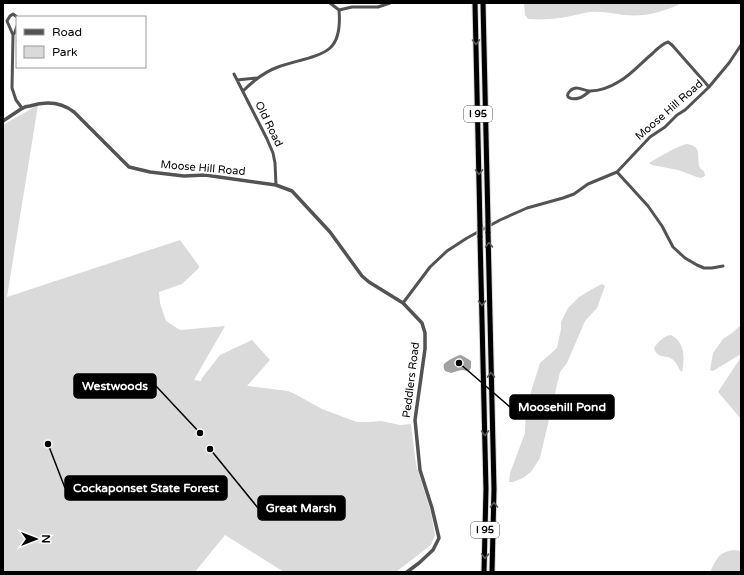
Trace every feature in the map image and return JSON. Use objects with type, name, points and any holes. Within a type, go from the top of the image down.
[{"type":"highway","name":"I 95","points":[[475,3],[486,489],[484,572]]},
{"type":"highway","name":"I 95","points":[[483,3],[494,489],[492,572]]},
{"type":"street","points":[[330,3],[340,10],[352,7],[378,6],[381,4],[390,3]]},
{"type":"street","points":[[243,91],[263,74],[278,67],[323,53],[331,47],[338,37],[340,10]]},
{"type":"street","points":[[16,16],[13,14],[7,20],[12,35],[12,88],[16,100],[22,108]]},
{"type":"street","points":[[12,35],[16,29]]},
{"type":"street","points":[[590,91],[575,88],[570,90],[568,96],[571,99],[580,98],[590,91],[603,88],[620,81],[659,47],[668,42],[709,87]]},
{"type":"street","name":"Moose Hill Road","points":[[3,121],[22,108],[44,102],[56,103],[70,109],[78,115],[129,167],[150,172],[184,176],[210,175],[276,185],[292,191],[330,232],[362,276],[403,303],[430,268],[447,251],[467,238],[500,220],[527,208],[564,198],[574,194],[588,184],[617,172],[650,137],[665,127],[676,115],[685,110],[709,87],[729,63],[741,45]]},
{"type":"street","name":"Old Road","points":[[234,74],[273,154],[276,185]]},
{"type":"street","points":[[237,80],[257,78]]},
{"type":"street","points":[[617,172],[648,206],[662,226],[673,247],[685,258],[704,268],[724,266]]},
{"type":"street","name":"Peddlers Road","points":[[403,303],[422,323],[425,333],[425,350],[415,420],[420,470],[432,508],[439,538],[433,550],[407,572]]},
{"type":"green space","points":[[524,3],[682,3],[660,12],[646,15],[587,12],[560,18],[528,19],[525,15]]},
{"type":"green space","points":[[38,105],[7,297],[180,240],[199,268],[182,284],[159,292],[160,303],[166,321],[180,330],[225,326],[194,380],[201,381],[220,355],[252,340],[270,360],[247,386],[288,391],[322,409],[357,422],[381,421],[400,425],[411,424],[416,464],[431,513],[435,535],[431,545],[396,572],[284,572],[225,535],[195,572],[3,572],[3,125]]},
{"type":"green space","points":[[686,144],[693,145],[696,148],[698,152],[699,165],[704,171],[705,176],[701,178],[678,170],[652,165],[649,163],[671,150]]},
{"type":"green space","points":[[602,284],[605,286],[597,308],[585,321],[567,363],[560,372],[540,458],[531,472],[523,478],[509,482],[510,473],[525,433],[526,408],[540,363],[557,348],[561,322],[568,308],[579,297]]},
{"type":"green space","points":[[741,325],[741,354],[713,371],[710,370],[713,353],[723,339]]},
{"type":"green space","points":[[671,335],[679,342],[683,351],[684,361],[682,372],[674,360],[658,354],[654,348],[663,338]]},
{"type":"green space","points":[[741,357],[741,419],[718,392]]},
{"type":"green space","points":[[733,550],[741,551],[741,572],[710,572],[718,557]]},
{"type":"shaded area","points":[[460,355],[471,361],[471,368],[469,371],[461,370],[451,373],[445,371],[444,364]]},
{"type":"place","name":"Moosehill Pond","points":[[459,363]]},
{"type":"place","name":"Westwoods","points":[[200,433]]},
{"type":"place","name":"Cockaponset State Forest","points":[[48,444]]},
{"type":"place","name":"Great Marsh","points":[[210,449]]}]
